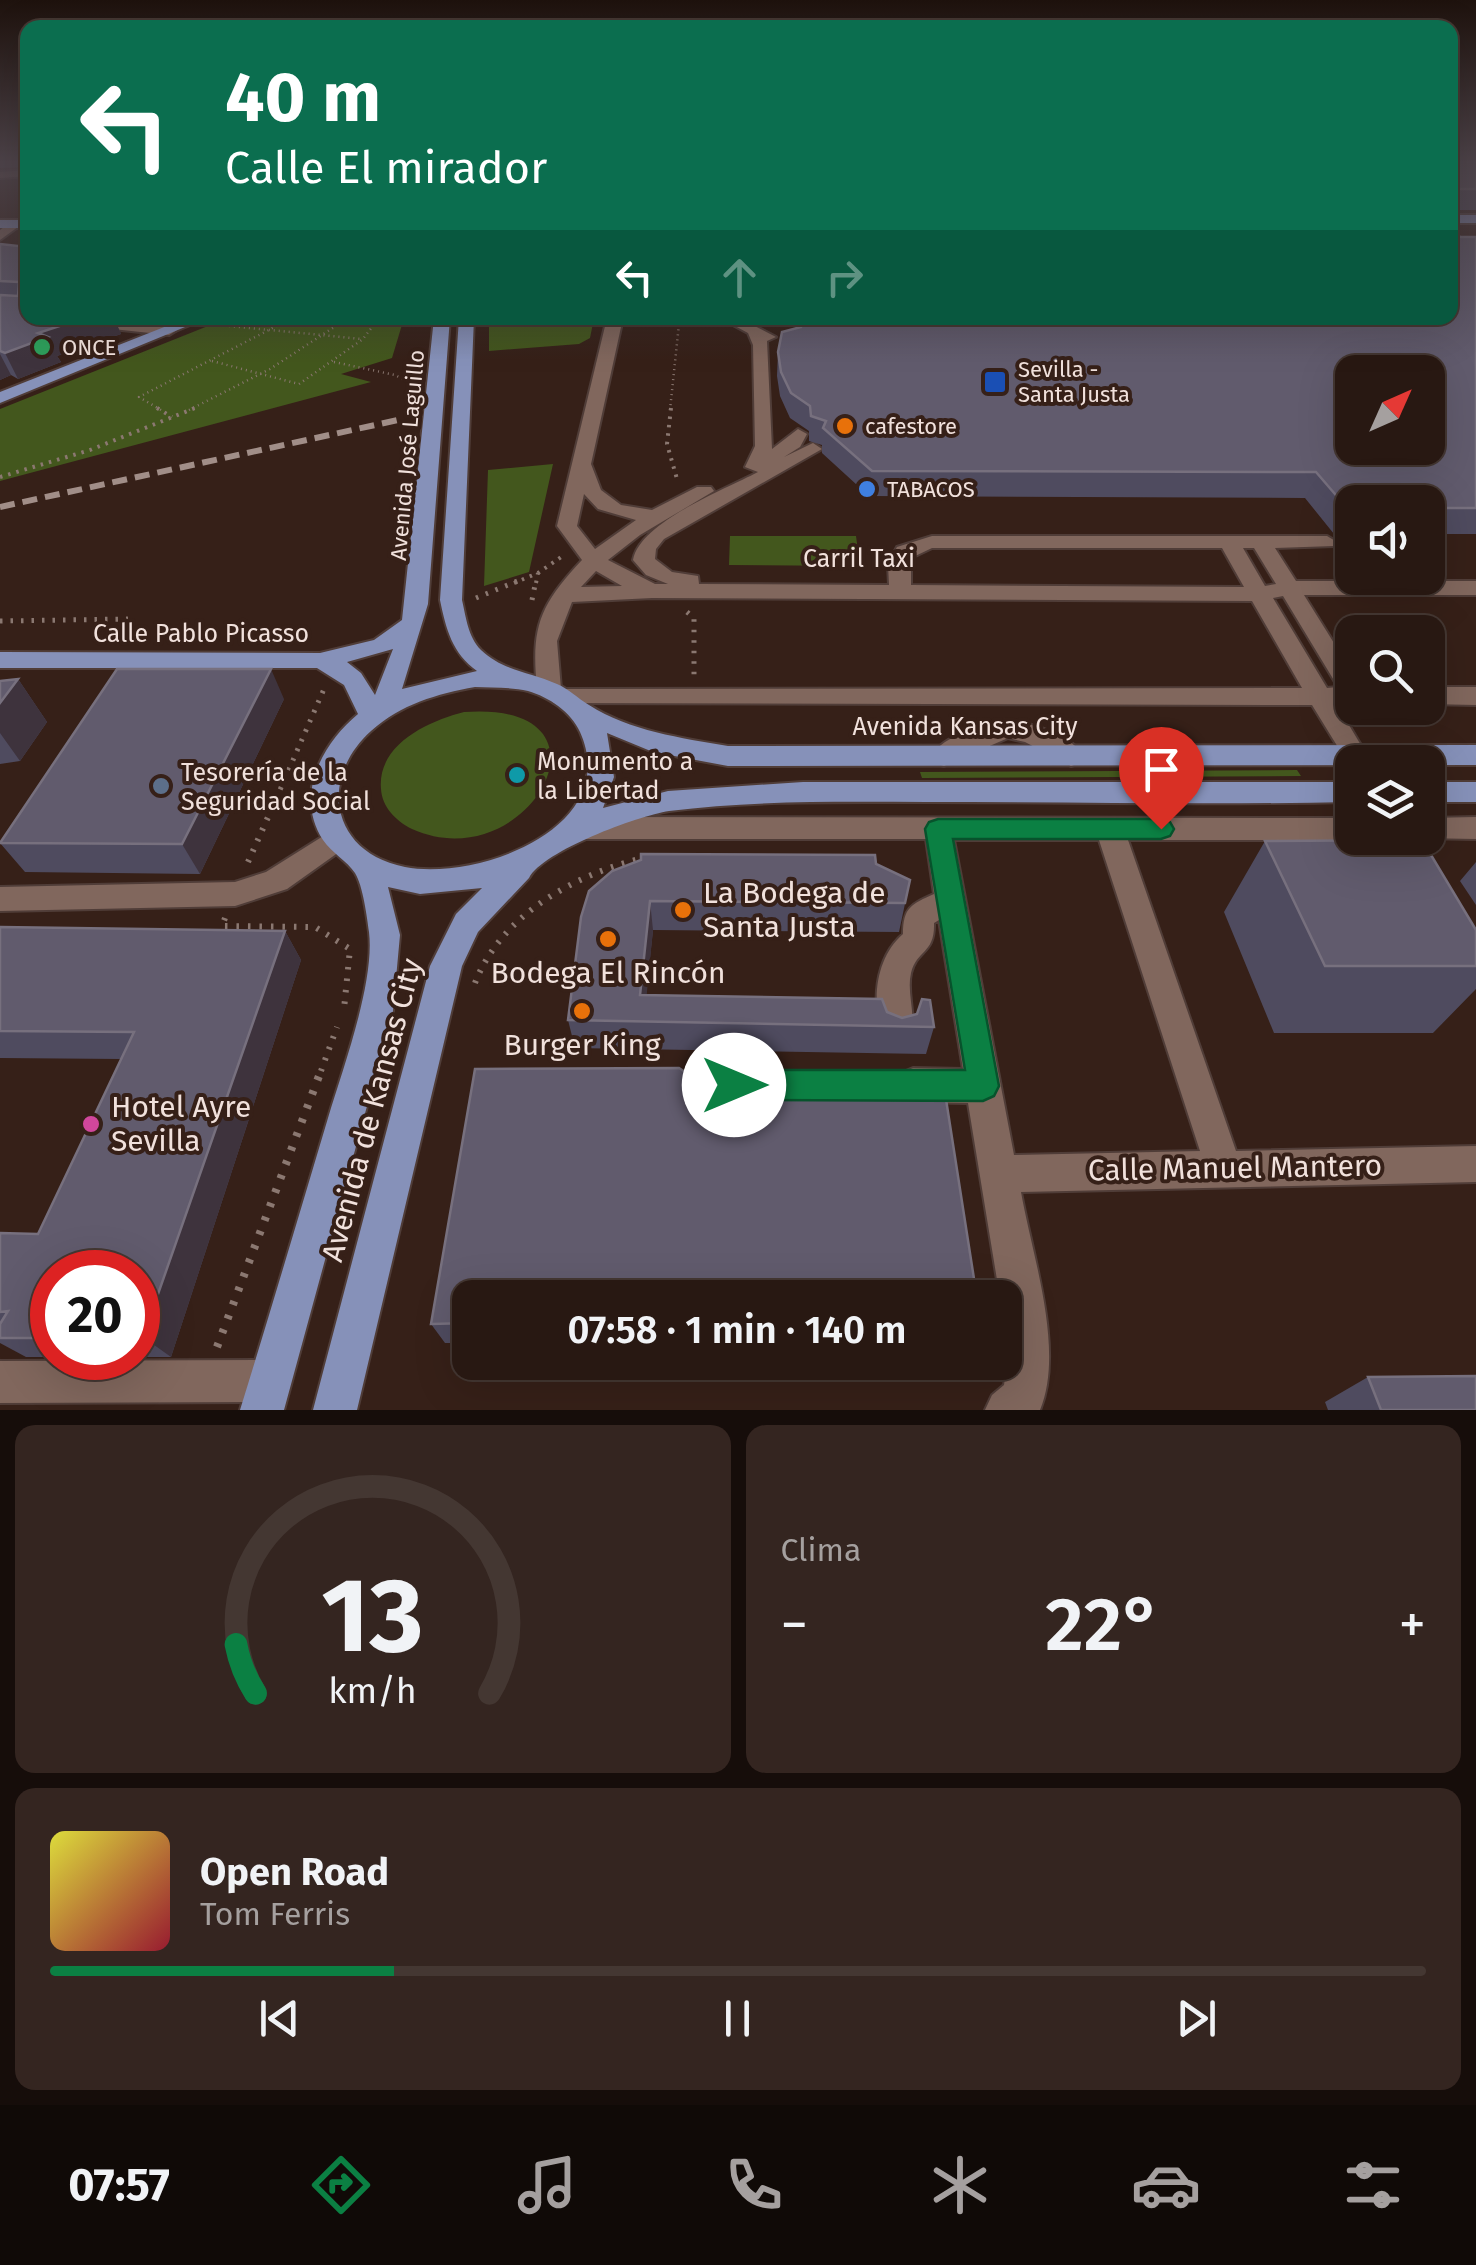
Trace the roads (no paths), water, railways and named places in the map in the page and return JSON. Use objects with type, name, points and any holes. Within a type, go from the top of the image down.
[{"type":"main road","points":[[0,398],[186,325]]},
{"type":"main road","name":"Avenida José Laguillo","points":[[377,713],[412,623],[441,325]]},
{"type":"main road","name":"Avenida José Laguillo","points":[[467,325],[452,594],[458,635],[470,656],[516,680]]},
{"type":"main road","points":[[322,672],[382,646],[412,623]]},
{"type":"main road","name":"Calle Pablo Picasso","points":[[0,660],[322,672],[330,663],[352,676],[377,713]]},
{"type":"main road","points":[[559,841],[594,799],[602,759],[595,733],[564,700],[516,680],[452,682],[422,690],[377,713],[337,754],[327,776],[323,797],[326,819],[351,857],[368,868],[406,880],[452,882],[483,878],[627,810],[668,800],[803,792],[1335,792]]},
{"type":"main road","name":"Avenida Kansas City","points":[[564,700],[653,743],[728,756],[1335,759]]},
{"type":"main road","name":"Avenida Kansas City","points":[[1445,757],[1476,756]]},
{"type":"main road","points":[[1445,792],[1476,792]]},
{"type":"main road","name":"Avenida de Kansas City","points":[[336,1410],[446,966],[467,923],[496,890],[559,841]]},
{"type":"main road","name":"Avenida de Kansas City","points":[[266,1395],[378,1011],[386,935],[368,868]]},
{"type":"street","points":[[122,325],[169,330]]},
{"type":"street","points":[[615,325],[567,526],[576,546],[594,561],[652,592]]},
{"type":"street","points":[[743,325],[778,342]]},
{"type":"street","points":[[564,700],[546,636],[566,595],[594,561],[652,516],[754,467],[764,446],[761,344],[754,330]]},
{"type":"street","name":"Carril Taxi","points":[[754,467],[806,442],[658,535],[646,548],[644,560],[665,579],[722,585],[900,589]]},
{"type":"street","points":[[583,466],[589,493],[602,503],[652,516]]},
{"type":"street","points":[[900,589],[896,566],[901,554],[915,545],[932,542],[1328,542]]},
{"type":"street","points":[[1262,542],[1335,664]]},
{"type":"street","points":[[1229,543],[1347,745]]},
{"type":"street","points":[[566,595],[900,589],[1476,588]]},
{"type":"street","name":"Avenida Kansas City","points":[[564,700],[948,695],[978,709],[1015,709],[1035,696],[1335,694]]},
{"type":"street","points":[[1445,696],[1476,696]]},
{"type":"street","points":[[1445,828],[1476,828]]},
{"type":"street","points":[[559,841],[938,829],[1335,829]]},
{"type":"street","points":[[938,829],[1030,1352],[1024,1397],[1007,1410]]},
{"type":"street","points":[[1110,829],[1223,1167]]},
{"type":"street","points":[[0,899],[235,894],[260,890],[286,878],[336,839]]},
{"type":"street","points":[[897,1027],[895,964],[904,950],[919,939],[918,916],[950,900]]},
{"type":"street","points":[[888,1085],[983,1086]]},
{"type":"street","name":"Calle Manuel Mantero","points":[[998,1174],[1223,1167],[1475,1167]]},
{"type":"street","points":[[0,1382],[266,1395]]},
{"type":"railway","points":[[0,507],[398,420]]},
{"type":"place","name":"ONCE","points":[[42,347]]},
{"type":"place","name":"Sevilla - Santa Justa","points":[[995,382]]},
{"type":"place","name":"cafestore","points":[[845,426]]},
{"type":"place","name":"TABACOS","points":[[867,489]]},
{"type":"place","name":"Monumento a la Libertad","points":[[517,775]]},
{"type":"place","name":"Tesorería de la Seguridad Social","points":[[161,786]]},
{"type":"place","name":"La Bodega de Santa Justa","points":[[683,910]]},
{"type":"place","name":"Bodega El Rincón","points":[[608,939]]},
{"type":"place","name":"Burger King","points":[[582,1011]]},
{"type":"place","name":"Hotel Ayre Sevilla","points":[[91,1124]]}]
